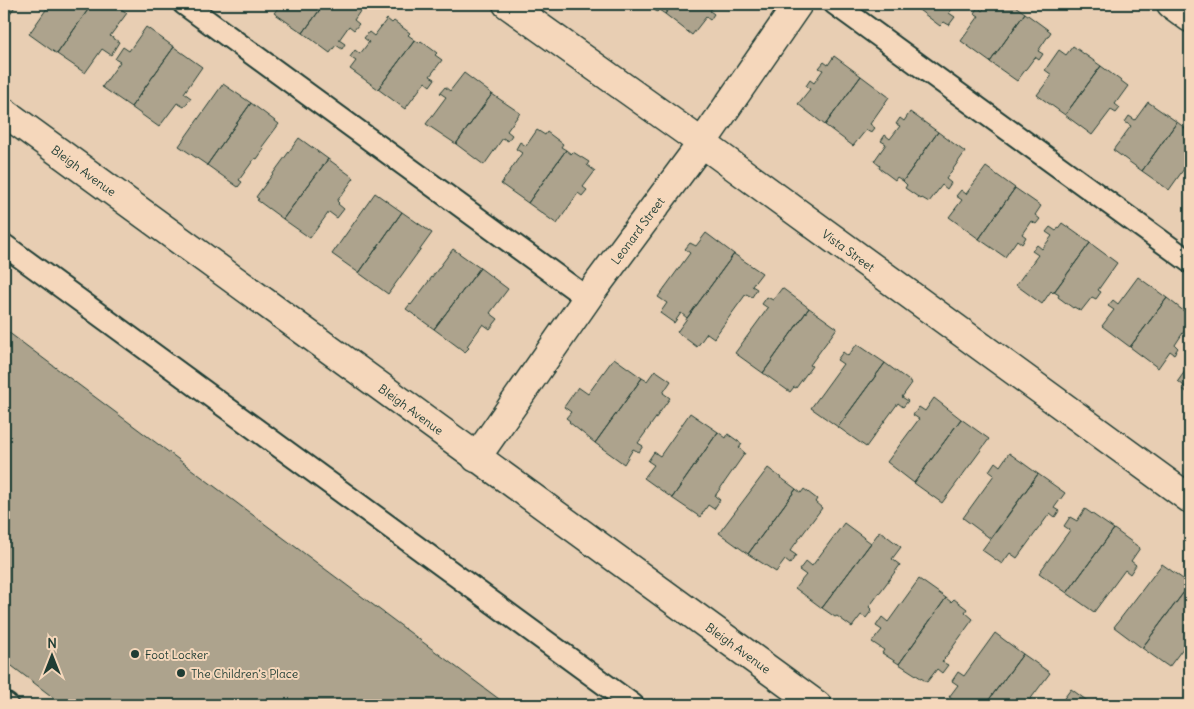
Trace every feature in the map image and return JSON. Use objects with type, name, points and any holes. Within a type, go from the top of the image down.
[{"type":"street","name":"Vista Street","points":[[507,4],[702,143],[1190,500]]},
{"type":"street","name":"Leonard Street","points":[[476,458],[587,298],[702,143],[798,4]]},
{"type":"street","points":[[1171,4],[1190,18]]},
{"type":"street","name":"Bleigh Avenue","points":[[4,112],[817,705]]},
{"type":"lane","points":[[184,4],[587,298]]},
{"type":"lane","points":[[835,4],[1190,262]]},
{"type":"lane","points":[[4,245],[633,705]]},
{"type":"building","points":[[4,4],[17,4],[6,19],[4,17]]},
{"type":"building","points":[[50,4],[92,4],[57,54],[29,34]]},
{"type":"building","points":[[92,4],[114,4],[127,13],[110,36],[119,42],[111,55],[102,49],[85,73],[57,54]]},
{"type":"building","points":[[281,4],[324,4],[303,33],[274,13]]},
{"type":"building","points":[[324,4],[365,4],[354,20],[359,24],[354,30],[349,26],[339,40],[345,44],[342,49],[336,45],[330,53],[303,33]]},
{"type":"building","points":[[646,4],[673,4],[665,14],[659,10],[657,12]]},
{"type":"building","points":[[673,4],[715,4],[710,11],[714,14],[710,20],[706,17],[692,35],[665,14]]},
{"type":"building","points":[[917,4],[957,4],[949,13],[955,17],[949,25],[944,22],[940,26],[915,7]]},
{"type":"building","points":[[988,4],[1012,4],[1025,13],[990,62],[961,41],[979,16],[974,13],[978,7],[982,11]]},
{"type":"building","points":[[1025,13],[1051,32],[1038,51],[1043,54],[1039,60],[1035,57],[1017,81],[990,62]]},
{"type":"building","points":[[387,19],[392,23],[394,21],[410,33],[408,35],[415,40],[378,89],[350,69],[356,61],[350,57],[355,50],[360,54],[369,42],[364,38],[369,32],[374,36]]},
{"type":"building","points":[[146,27],[174,47],[131,107],[102,87],[120,62],[115,59],[123,47],[129,51]]},
{"type":"building","points":[[415,40],[419,43],[421,41],[437,53],[435,55],[442,60],[430,76],[435,79],[430,86],[425,82],[405,109],[378,89]]},
{"type":"building","points":[[1073,46],[1101,66],[1065,115],[1037,95],[1052,75],[1045,70],[1059,50],[1066,55]]},
{"type":"building","points":[[174,47],[202,67],[184,93],[191,98],[184,107],[177,103],[159,127],[131,107]]},
{"type":"building","points":[[834,56],[861,76],[825,125],[798,104],[810,89],[806,86],[810,80],[814,83],[823,70],[819,68],[824,62],[828,65]]},
{"type":"building","points":[[1101,66],[1128,86],[1115,104],[1120,108],[1116,113],[1111,110],[1092,135],[1065,115]]},
{"type":"building","points":[[464,73],[492,94],[456,144],[426,124],[446,97],[440,93],[445,87],[450,91]]},
{"type":"building","points":[[861,76],[889,97],[870,124],[875,128],[871,133],[866,130],[853,146],[825,125]]},
{"type":"building","points":[[223,84],[251,103],[207,165],[179,146]]},
{"type":"building","points":[[492,94],[520,113],[507,131],[512,135],[508,141],[503,138],[484,165],[456,144]]},
{"type":"building","points":[[1148,102],[1177,122],[1142,171],[1113,150],[1131,126],[1125,122],[1129,116],[1135,120]]},
{"type":"building","points":[[251,103],[279,124],[262,147],[264,149],[257,159],[255,158],[239,180],[242,182],[238,187],[207,165]]},
{"type":"building","points":[[910,112],[938,132],[903,181],[897,177],[895,180],[879,168],[880,166],[874,161],[886,144],[881,141],[885,135],[890,139],[900,126],[896,124],[900,118],[904,121]]},
{"type":"building","points":[[1177,122],[1190,132],[1190,169],[1186,166],[1169,190],[1142,171]]},
{"type":"building","points":[[537,130],[545,135],[547,132],[563,144],[561,147],[566,150],[528,203],[501,184],[522,153],[516,149],[520,142],[526,146]]},
{"type":"building","points":[[938,132],[965,152],[946,179],[951,183],[947,189],[942,185],[929,202],[905,188],[907,185],[903,181]]},
{"type":"building","points":[[299,138],[328,159],[283,219],[257,200],[259,199],[256,197]]},
{"type":"building","points":[[566,150],[589,162],[587,165],[595,171],[583,187],[587,190],[582,196],[578,193],[557,224],[528,203]]},
{"type":"building","points":[[328,159],[354,178],[337,201],[344,209],[337,218],[329,212],[310,238],[283,219]]},
{"type":"building","points":[[986,167],[1015,188],[979,239],[949,217],[962,200],[956,196],[961,190],[966,194]]},
{"type":"building","points":[[1015,188],[1041,206],[1035,215],[1040,219],[1036,224],[1031,221],[1022,234],[1026,237],[1022,244],[1017,240],[1005,257],[979,239]]},
{"type":"building","points":[[375,193],[402,212],[359,273],[332,254]]},
{"type":"building","points":[[402,212],[432,233],[388,294],[359,273]]},
{"type":"building","points":[[1062,223],[1090,243],[1053,293],[1051,291],[1042,304],[1016,285],[1038,255],[1032,251],[1037,245],[1042,249],[1052,236],[1046,232],[1050,227],[1056,231]]},
{"type":"building","points":[[706,233],[734,254],[687,318],[681,313],[674,323],[660,313],[667,303],[658,297],[690,253],[685,249],[690,243],[696,246]]},
{"type":"building","points":[[1090,243],[1117,263],[1098,290],[1101,292],[1096,299],[1092,297],[1081,311],[1073,308],[1054,292]]},
{"type":"building","points":[[453,249],[480,268],[434,329],[406,309]]},
{"type":"building","points":[[734,254],[762,273],[752,286],[757,289],[752,297],[746,294],[714,338],[707,333],[697,347],[677,332]]},
{"type":"building","points":[[480,268],[508,289],[490,313],[498,319],[490,329],[483,324],[467,346],[469,348],[465,352],[434,329]]},
{"type":"building","points":[[1138,277],[1167,298],[1130,347],[1102,326],[1114,310],[1108,306],[1113,300],[1118,304]]},
{"type":"building","points":[[782,288],[809,308],[763,373],[735,353],[768,308],[762,304],[767,297],[773,300]]},
{"type":"building","points":[[1167,298],[1190,316],[1190,322],[1175,345],[1178,348],[1174,354],[1170,351],[1158,368],[1130,347]]},
{"type":"building","points":[[809,308],[837,328],[796,388],[794,387],[790,392],[763,373]]},
{"type":"building","points":[[4,329],[507,705],[63,705],[4,660]]},
{"type":"building","points":[[857,344],[885,363],[838,427],[811,408],[843,364],[837,360],[843,352],[848,356]]},
{"type":"building","points":[[1190,356],[1190,364],[1185,361]]},
{"type":"building","points":[[614,358],[642,378],[595,443],[569,422],[566,418],[571,412],[564,407],[578,387],[588,394]]},
{"type":"building","points":[[885,363],[912,383],[902,397],[908,401],[903,407],[898,403],[866,447],[838,427]]},
{"type":"building","points":[[1190,364],[1190,395],[1182,388],[1184,386],[1178,381]]},
{"type":"building","points":[[655,370],[671,381],[663,393],[670,398],[638,443],[643,446],[639,452],[633,449],[624,464],[595,443],[642,378],[647,381]]},
{"type":"building","points":[[934,398],[961,419],[914,483],[887,462],[919,419],[913,415],[919,407],[925,411]]},
{"type":"building","points":[[690,413],[718,432],[672,498],[644,478],[654,465],[648,461],[654,452],[660,456]]},
{"type":"building","points":[[961,419],[989,439],[942,503],[914,483]]},
{"type":"building","points":[[718,432],[726,438],[728,434],[742,444],[739,448],[745,453],[715,496],[720,500],[714,509],[708,505],[700,517],[672,498]]},
{"type":"building","points":[[1009,453],[1038,474],[991,539],[963,518],[994,475],[989,471],[995,462],[1000,466]]},
{"type":"building","points":[[768,468],[796,489],[748,554],[719,533]]},
{"type":"building","points":[[1038,474],[1065,493],[1054,508],[1059,511],[1055,517],[1050,513],[1017,558],[1010,553],[1002,564],[982,550]]},
{"type":"building","points":[[796,489],[801,493],[804,489],[817,499],[815,502],[822,508],[790,551],[796,555],[790,564],[785,560],[776,572],[748,554]]},
{"type":"building","points":[[1085,509],[1114,529],[1067,593],[1039,573],[1070,530],[1064,526],[1070,517],[1077,521]]},
{"type":"building","points":[[844,523],[871,543],[822,608],[795,588],[806,575],[799,570],[806,561],[812,566]]},
{"type":"building","points":[[1114,529],[1140,548],[1131,561],[1136,565],[1130,574],[1125,570],[1094,612],[1067,593]]},
{"type":"building","points":[[880,531],[901,547],[892,559],[900,565],[869,607],[872,610],[866,618],[861,615],[852,627],[822,608]]},
{"type":"building","points":[[1162,564],[1190,584],[1142,648],[1114,627]]},
{"type":"building","points":[[919,579],[946,598],[899,664],[882,653],[884,650],[872,642],[882,630],[876,626],[882,617],[888,622]]},
{"type":"building","points":[[1190,584],[1190,639],[1169,667],[1142,648]]},
{"type":"building","points":[[946,598],[951,602],[954,599],[967,609],[965,612],[973,619],[942,662],[948,665],[942,673],[937,669],[927,682],[899,664]]},
{"type":"building","points":[[995,633],[1023,654],[985,705],[960,705],[949,697],[958,685],[952,681],[958,672],[964,676]]},
{"type":"building","points":[[1023,654],[1050,673],[1026,705],[985,705]]},
{"type":"building","points":[[1071,689],[1093,705],[1059,705]]},
{"type":"place","name":"Foot Locker","points":[[135,654]]},
{"type":"place","name":"The Children's Place","points":[[181,673]]}]
